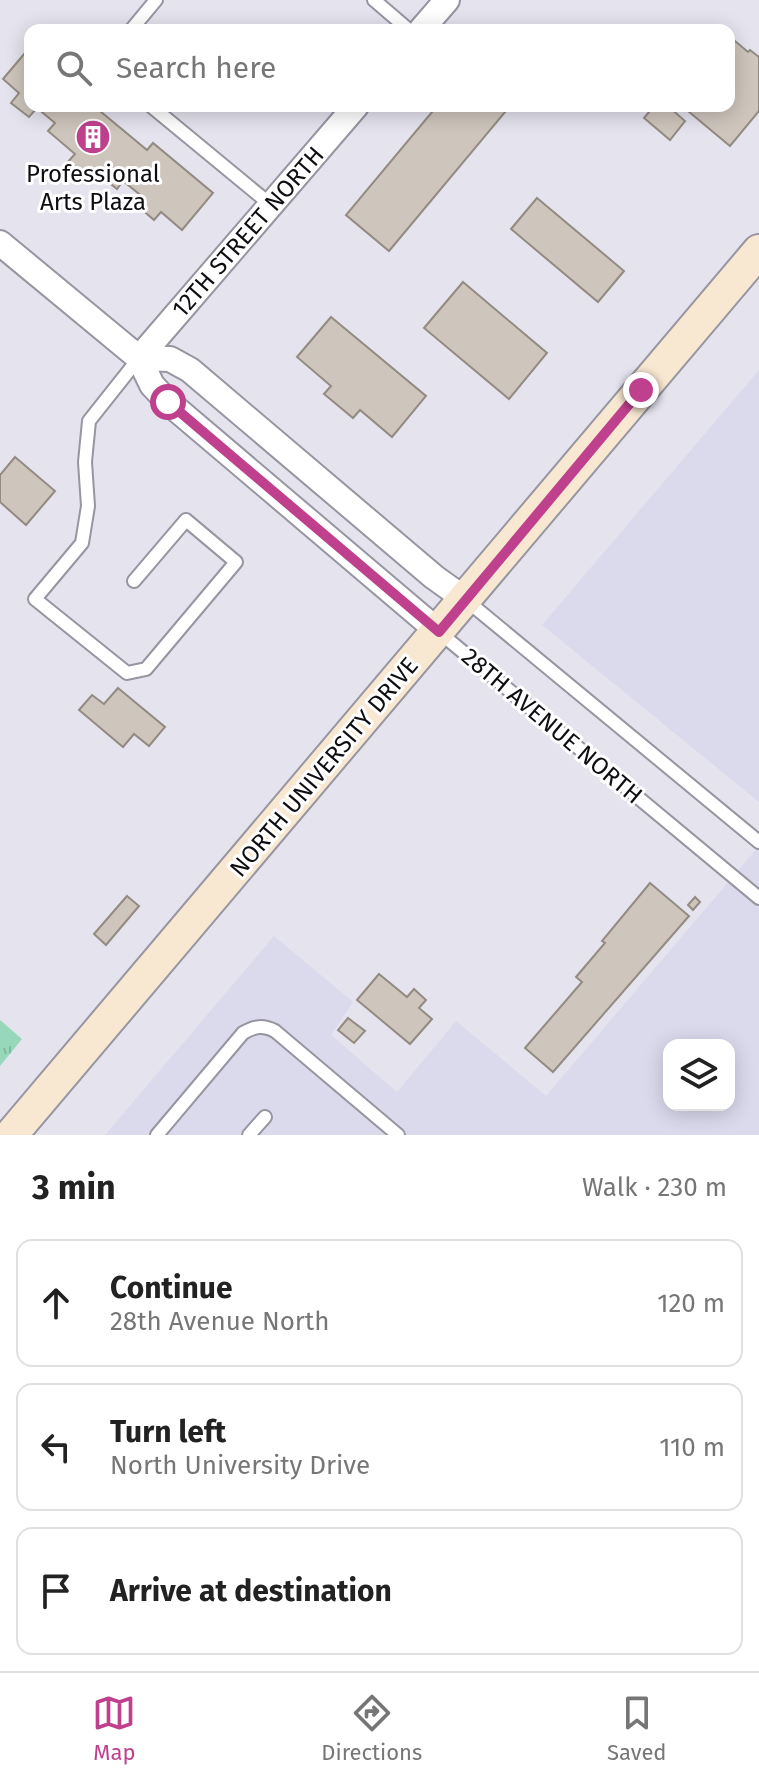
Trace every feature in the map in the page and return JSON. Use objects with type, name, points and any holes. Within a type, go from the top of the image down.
[{"type":"main road","name":"NORTH UNIVERSITY DRIVE","points":[[11,1135],[759,251]]},
{"type":"street","points":[[426,24],[447,0]]},
{"type":"street","name":"12TH STREET NORTH","points":[[139,358],[351,112]]},
{"type":"street","name":"28TH AVENUE NORTH","points":[[0,243],[139,358],[152,385],[168,402],[439,632]]},
{"type":"street","name":"28TH AVENUE NORTH","points":[[139,358],[170,359],[190,370],[434,577],[466,600]]},
{"type":"lane","points":[[136,24],[156,0]]},
{"type":"lane","points":[[374,0],[402,24]]},
{"type":"lane","points":[[158,112],[271,205]]},
{"type":"lane","points":[[134,581],[186,520],[236,562],[146,669],[127,673],[35,599],[82,543],[88,506],[85,462],[89,421],[139,358]]},
{"type":"lane","name":"28TH AVENUE NORTH","points":[[466,600],[759,842]]},
{"type":"lane","name":"28TH AVENUE NORTH","points":[[439,632],[759,898]]},
{"type":"lane","points":[[176,1135],[161,1130],[243,1033],[253,1027],[275,1031],[398,1135]]},
{"type":"lane","points":[[249,1135],[265,1117]]},
{"type":"shaded area","points":[[759,370],[759,802],[542,625]]},
{"type":"shaded area","points":[[759,846],[759,1135],[105,1135],[274,936],[353,1002],[331,1035],[397,1092],[456,1021],[546,1096]]},
{"type":"green space","points":[[0,1020],[22,1039],[0,1066]]},
{"type":"building","points":[[735,41],[759,57],[759,111],[730,146],[689,112],[735,112]]},
{"type":"building","name":"Professional Arts Plaza","points":[[24,54],[24,112],[33,112],[29,117],[11,103],[19,93],[3,79]]},
{"type":"building","name":"Professional Arts Plaza","points":[[42,112],[101,112],[147,150],[153,143],[213,193],[182,230],[161,212],[154,220],[138,206],[144,198],[123,181],[117,189],[92,169],[85,178],[67,163],[75,154],[48,131],[55,123]]},
{"type":"building","points":[[432,112],[505,112],[389,251],[346,215]]},
{"type":"building","points":[[649,112],[675,112],[685,121],[670,140],[644,118]]},
{"type":"building","points":[[537,198],[624,271],[598,302],[511,229]]},
{"type":"building","points":[[463,282],[547,353],[509,399],[424,328]]},
{"type":"building","points":[[331,317],[426,396],[392,437],[360,410],[353,418],[324,394],[331,386],[297,357]]},
{"type":"building","points":[[15,457],[55,491],[26,525],[0,502],[0,475]]},
{"type":"building","points":[[118,688],[165,727],[149,746],[134,734],[123,747],[79,710],[92,695],[104,704]]},
{"type":"building","points":[[650,883],[689,916],[553,1072],[525,1048],[582,982],[576,977]]},
{"type":"building","points":[[127,896],[139,906],[106,945],[94,934]]},
{"type":"building","points":[[695,897],[700,902],[693,910],[688,905]]},
{"type":"building","points":[[379,974],[407,997],[414,989],[426,1000],[419,1008],[432,1019],[410,1044],[357,1000]]},
{"type":"building","points":[[348,1018],[365,1031],[354,1043],[338,1030]]},
{"type":"place","name":"Professional Arts Plaza","points":[[93,137]]},
{"type":"route","points":[[168,402],[439,632],[641,390]]}]
